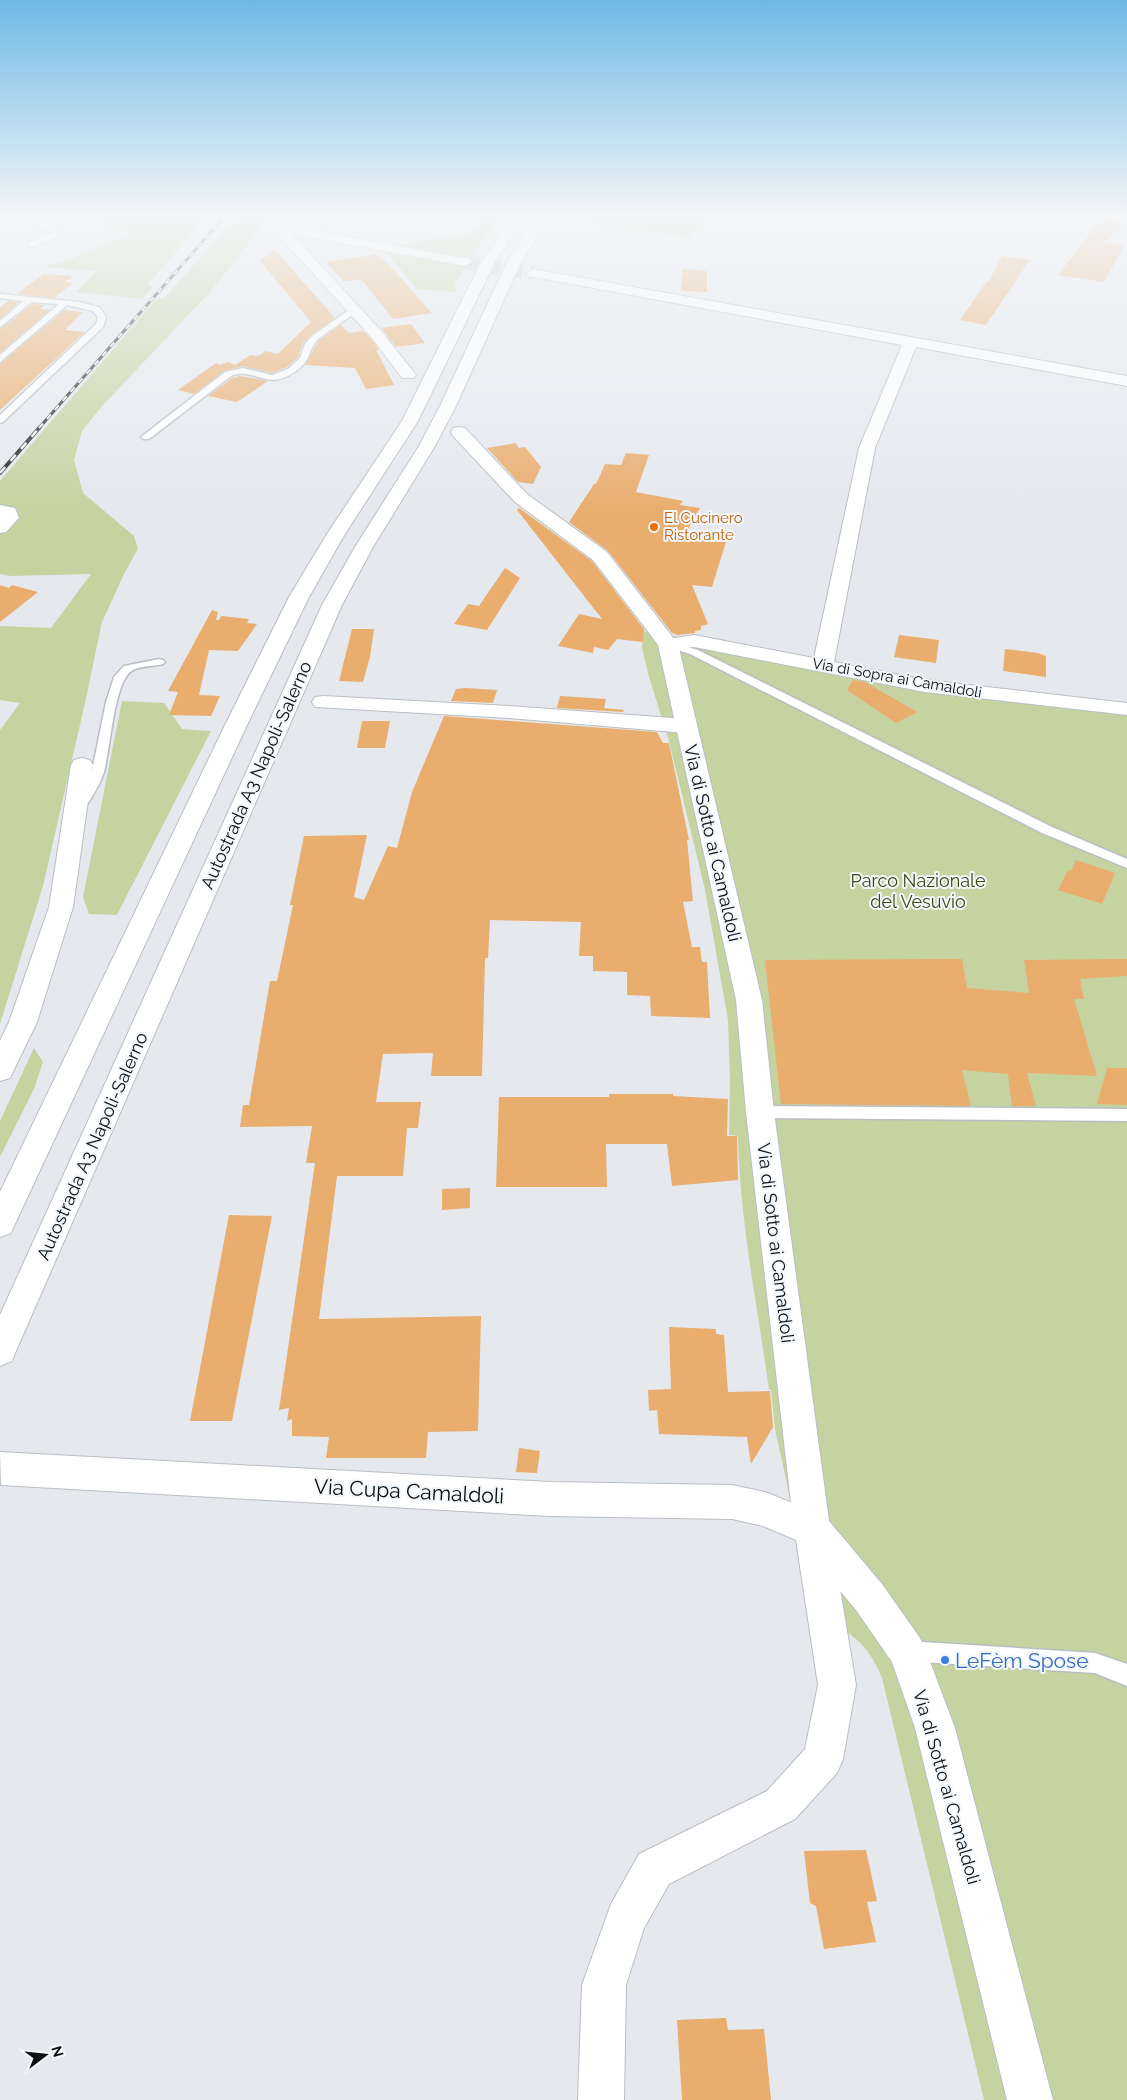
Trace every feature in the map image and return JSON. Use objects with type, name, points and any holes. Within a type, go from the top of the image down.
[{"type":"main road","points":[[358,314],[378,335],[408,375]]},
{"type":"main road","name":"Autostrada A3 Napoli-Salerno","points":[[0,1224],[233,731],[299,597],[336,534],[410,421],[462,314]]},
{"type":"main road","name":"Autostrada A3 Napoli-Salerno","points":[[0,1352],[332,605],[364,547],[427,446],[448,406],[490,314]]},
{"type":"main road","points":[[760,314],[1127,381]]},
{"type":"main road","points":[[823,665],[867,448],[911,342]]},
{"type":"main road","name":"Via di Sotto ai Camaldoli","points":[[459,432],[521,498],[600,556],[661,635],[686,726],[749,1000],[760,1112],[812,1529],[868,1597],[907,1651],[935,1728],[1030,2100]]},
{"type":"main road","points":[[0,510],[9,512],[10,518],[0,528]]},
{"type":"main road","name":"Via di Sopra ai Camaldoli","points":[[661,635],[925,686],[1127,709]]},
{"type":"main road","points":[[323,702],[509,712],[686,726]]},
{"type":"main road","points":[[0,1070],[23,1022],[61,907],[82,765]]},
{"type":"main road","name":"Via Cupa Camaldoli","points":[[1,1468],[550,1499],[732,1502],[765,1509],[812,1529]]},
{"type":"main road","points":[[601,2100],[604,1985],[626,1919],[654,1869],[781,1805],[823,1759],[837,1686],[812,1529]]},
{"type":"lane","points":[[0,325],[13,314]]},
{"type":"lane","points":[[0,359],[52,314]]},
{"type":"lane","points":[[0,420],[100,325],[102,317],[100,314]]},
{"type":"lane","points":[[146,437],[228,372],[237,370],[274,377],[280,376],[296,366],[304,357],[312,341],[349,314]]},
{"type":"lane","points":[[661,635],[1047,830],[1127,864]]},
{"type":"lane","points":[[74,818],[98,773],[107,724],[118,682],[124,670],[159,662]]},
{"type":"lane","points":[[760,1112],[1127,1115]]},
{"type":"lane","points":[[907,1651],[1095,1663],[1127,1675]]},
{"type":"green space","points":[[143,314],[189,314],[103,405],[82,431],[74,460],[83,493],[134,536],[138,549],[102,622],[43,886],[0,1024],[0,730],[20,703],[0,700],[0,626],[51,628],[91,574],[11,576],[0,574],[0,481]]},
{"type":"green space","name":"Parco Nazionale del Vesuvio","points":[[643,631],[955,683],[1127,705],[1127,2100],[984,2100],[882,1678],[870,1654],[855,1638],[815,1613],[775,1429],[771,1390],[769,1389],[754,1294],[742,1200],[738,1136],[729,1135],[728,1020],[705,890],[669,741],[642,648]]},
{"type":"green space","points":[[122,701],[164,703],[182,729],[211,731],[117,915],[89,914],[83,897]]},
{"type":"green space","points":[[34,1048],[43,1062],[34,1089],[0,1157],[0,1121]]},
{"type":"building","points":[[20,314],[45,314],[0,353],[0,329]]},
{"type":"building","points":[[59,314],[81,314],[65,330],[85,332],[0,410],[0,364]]},
{"type":"building","points":[[304,314],[331,314],[335,318],[303,343],[298,357],[287,367],[272,373],[243,366],[224,371],[194,394],[178,390],[216,363],[220,365],[228,362],[235,365],[250,355],[258,356],[266,351],[278,354],[311,322]]},
{"type":"building","points":[[389,314],[426,314],[393,319]]},
{"type":"building","points":[[964,314],[993,314],[986,325],[960,320]]},
{"type":"building","points":[[411,324],[425,343],[396,347],[381,328]]},
{"type":"building","points":[[341,325],[349,333],[363,331],[371,339],[379,350],[376,350],[394,385],[366,389],[355,368],[305,365],[319,340]]},
{"type":"building","points":[[240,376],[268,381],[237,402],[208,396],[232,378]]},
{"type":"building","points":[[516,443],[519,448],[525,447],[541,467],[533,484],[518,482],[487,448]]},
{"type":"building","points":[[626,453],[649,455],[636,492],[683,501],[680,505],[700,508],[687,531],[698,533],[694,540],[726,542],[712,587],[692,585],[708,624],[701,626],[701,630],[695,631],[695,633],[677,635],[672,633],[608,551],[569,522],[594,484],[596,484],[605,464],[621,465]]},
{"type":"building","points":[[519,508],[592,561],[644,629],[643,642],[617,639],[608,650],[594,647],[593,653],[558,646],[579,614],[602,619],[517,510]]},
{"type":"building","points":[[505,568],[520,578],[487,630],[454,624],[468,604],[479,606]]},
{"type":"building","points":[[0,585],[9,588],[12,585],[38,592],[0,622]]},
{"type":"building","points":[[212,610],[218,612],[216,620],[219,620],[221,616],[249,619],[247,623],[257,624],[238,651],[209,650],[199,695],[220,696],[211,716],[169,715],[178,692],[168,691]]},
{"type":"building","points":[[352,629],[374,629],[370,657],[363,682],[339,681]]},
{"type":"building","points":[[899,635],[939,640],[936,663],[894,657]]},
{"type":"building","points":[[1005,649],[1038,653],[1046,656],[1046,677],[1003,671]]},
{"type":"building","points":[[853,680],[865,682],[917,712],[896,723],[847,690]]},
{"type":"building","points":[[456,689],[497,690],[493,703],[451,701]]},
{"type":"building","points":[[560,696],[606,699],[604,708],[624,710],[623,712],[557,708]]},
{"type":"building","points":[[444,716],[657,732],[663,743],[669,743],[689,840],[687,840],[693,901],[683,902],[692,947],[700,947],[702,962],[707,962],[710,1018],[651,1016],[650,996],[627,995],[627,972],[593,971],[593,956],[579,956],[581,922],[490,920],[488,958],[485,958],[482,1076],[431,1076],[433,1053],[383,1054],[376,1102],[421,1102],[418,1128],[407,1128],[403,1176],[337,1176],[319,1319],[481,1316],[478,1431],[428,1432],[426,1458],[326,1458],[329,1437],[292,1436],[292,1419],[287,1421],[289,1408],[279,1410],[315,1163],[306,1163],[312,1126],[240,1127],[243,1105],[249,1105],[270,981],[277,981],[293,905],[290,905],[304,836],[367,835],[354,897],[364,900],[388,846],[397,848],[412,792]]},
{"type":"building","points":[[362,721],[390,721],[385,748],[357,748]]},
{"type":"building","points":[[1076,860],[1115,873],[1102,904],[1058,890],[1068,870],[1071,871]]},
{"type":"building","points":[[962,959],[967,988],[1029,993],[1024,960],[1127,959],[1127,976],[1080,979],[1084,999],[1074,999],[1097,1076],[1027,1073],[1036,1106],[1012,1106],[1008,1074],[962,1070],[971,1106],[781,1104],[765,960]]},
{"type":"building","points":[[1107,1068],[1127,1068],[1127,1105],[1097,1104]]},
{"type":"building","points":[[609,1094],[673,1094],[673,1096],[728,1099],[727,1136],[737,1136],[738,1180],[672,1186],[667,1144],[606,1144],[607,1187],[496,1187],[499,1097],[609,1097]]},
{"type":"building","points":[[470,1188],[470,1208],[442,1210],[442,1189]]},
{"type":"building","points":[[229,1215],[272,1216],[232,1421],[190,1421]]},
{"type":"building","points":[[669,1327],[716,1329],[716,1334],[724,1335],[728,1392],[770,1391],[773,1427],[751,1464],[747,1437],[659,1434],[657,1410],[649,1411],[648,1390],[671,1389]]},
{"type":"building","points":[[519,1448],[540,1451],[537,1473],[516,1472]]},
{"type":"building","points":[[866,1850],[877,1901],[867,1902],[876,1942],[824,1949],[816,1906],[810,1903],[804,1851]]},
{"type":"building","points":[[726,2018],[728,2030],[764,2029],[771,2100],[682,2100],[677,2020]]},
{"type":"railway","points":[[39,428],[139,314]]},
{"type":"railway","points":[[0,473],[40,427]]},
{"type":"place","name":"El Cucinero Ristorante","points":[[654,527]]},
{"type":"place","name":"LeFèm Spose","points":[[945,1660]]}]
